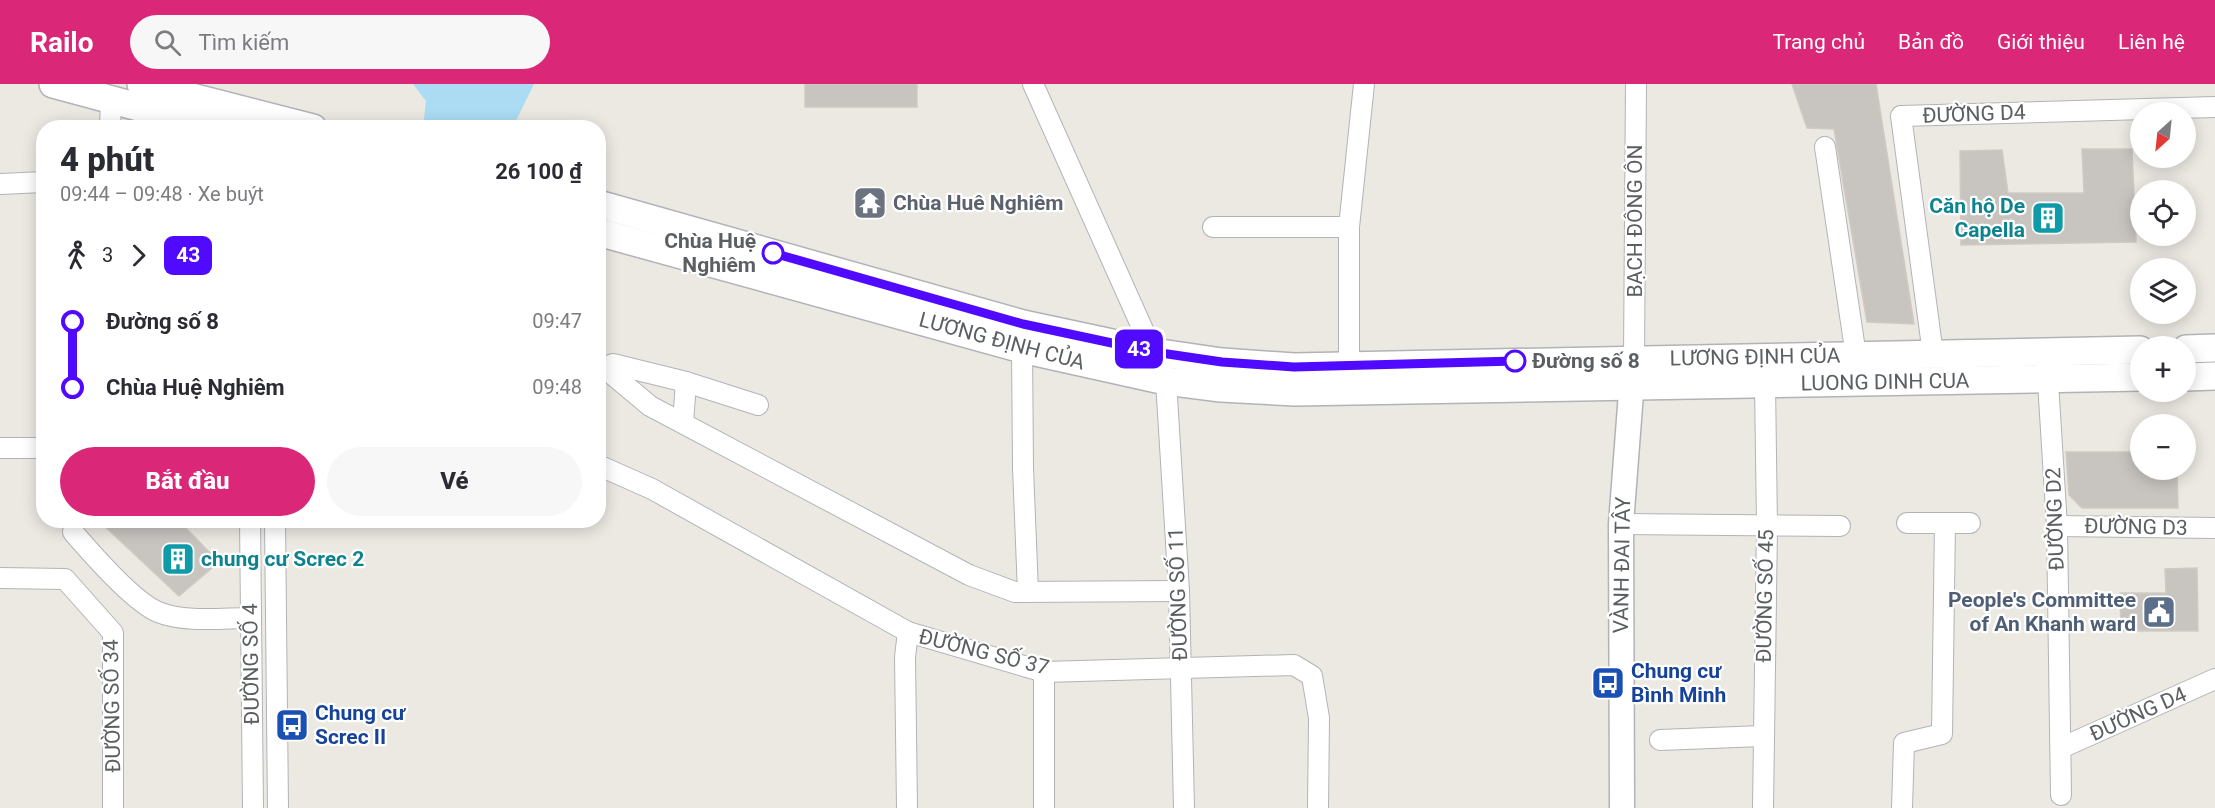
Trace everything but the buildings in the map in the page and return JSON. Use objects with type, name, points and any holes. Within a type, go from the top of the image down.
[{"type":"main road","points":[[53,84],[187,120]]},
{"type":"main road","points":[[141,84],[282,120]]},
{"type":"main road","name":"LƯƠNG ĐỊNH CỦA","points":[[606,206],[1023,324],[1154,352],[1222,362],[1294,367],[1634,358],[2130,350]]},
{"type":"main road","name":"LƯƠNG ĐỊNH CỦA","points":[[606,234],[1022,349],[1166,381],[1221,388],[1294,392],[1630,387]]},
{"type":"main road","points":[[2196,349],[2215,348]]},
{"type":"main road","points":[[2196,377],[2215,376]]},
{"type":"main road","name":"LUONG DINH CUA","points":[[1630,387],[2130,377]]},
{"type":"street","points":[[1033,84],[1154,352]]},
{"type":"street","points":[[1349,365],[1349,226],[1364,84]]},
{"type":"street","name":"BẠCH ĐÔNG ÔN","points":[[1634,358],[1636,84]]},
{"type":"street","points":[[111,99],[111,120]]},
{"type":"street","name":"ĐƯỜNG D4","points":[[1933,354],[1901,116],[2215,107]]},
{"type":"street","points":[[1826,147],[1856,356]]},
{"type":"street","points":[[0,184],[36,182]]},
{"type":"street","points":[[1213,227],[1349,226]]},
{"type":"street","points":[[1022,349],[1023,468],[1028,592]]},
{"type":"street","name":"ĐƯỜNG SỐ 11","points":[[1154,352],[1166,381],[1179,591],[1184,808]]},
{"type":"street","name":"ĐƯỜNG D2","points":[[2046,352],[2057,526],[2061,795]]},
{"type":"street","name":"VÀNH ĐAI TÂY","points":[[1622,808],[1621,524],[1634,358]]},
{"type":"street","points":[[758,405],[686,382],[613,364],[607,368],[650,406],[969,575],[1015,592],[1179,591]]},
{"type":"street","points":[[683,423],[686,382]]},
{"type":"street","name":"ĐƯỜNG SỐ 45","points":[[1763,808],[1762,736],[1767,526],[1765,384]]},
{"type":"street","points":[[0,448],[36,448]]},
{"type":"street","name":"ĐƯỜNG SỐ 37","points":[[606,469],[652,489],[908,632],[1044,672],[1294,665],[1312,676],[1319,718],[1318,808]]},
{"type":"street","points":[[1902,808],[1904,743],[1942,734],[1945,523]]},
{"type":"street","points":[[1907,524],[1970,523]]},
{"type":"street","points":[[1621,524],[1840,526]]},
{"type":"street","name":"ĐƯỜNG D3","points":[[2057,526],[2215,528]]},
{"type":"street","name":"ĐƯỜNG SỐ 4","points":[[250,528],[253,808]]},
{"type":"street","name":"ĐƯỜNG SỐ 4","points":[[275,528],[278,808]]},
{"type":"street","points":[[73,532],[135,595],[157,612],[181,617],[251,618]]},
{"type":"street","name":"ĐƯỜNG SỐ 34","points":[[0,578],[65,579],[113,633],[113,808]]},
{"type":"street","points":[[907,808],[905,657],[908,632]]},
{"type":"street","points":[[1044,672],[1044,808]]},
{"type":"street","name":"ĐƯỜNG D4","points":[[2061,748],[2215,679]]},
{"type":"street","points":[[1660,740],[1762,736]]},
{"type":"water","points":[[413,84],[534,84],[516,120],[424,120],[426,101]]},
{"type":"bus line","name":"43","points":[[773,253],[1023,324],[1154,352],[1222,362],[1294,367],[1515,361]]},
{"type":"place","name":"Chùa Huê Nghiêm","points":[[870,203]]},
{"type":"place","name":"Căn hộ De Capella","points":[[2048,218]]},
{"type":"place","name":"Chùa Huệ Nghiêm","points":[[773,253]]},
{"type":"place","name":"Đường số 8","points":[[1515,361]]},
{"type":"place","name":"chung cư Screc 2","points":[[178,559]]},
{"type":"place","name":"People's Committee of An Khanh ward","points":[[2159,612]]},
{"type":"place","name":"Chung cư Bình Minh","points":[[1608,683]]},
{"type":"place","name":"Chung cư Screc II","points":[[292,725]]}]
